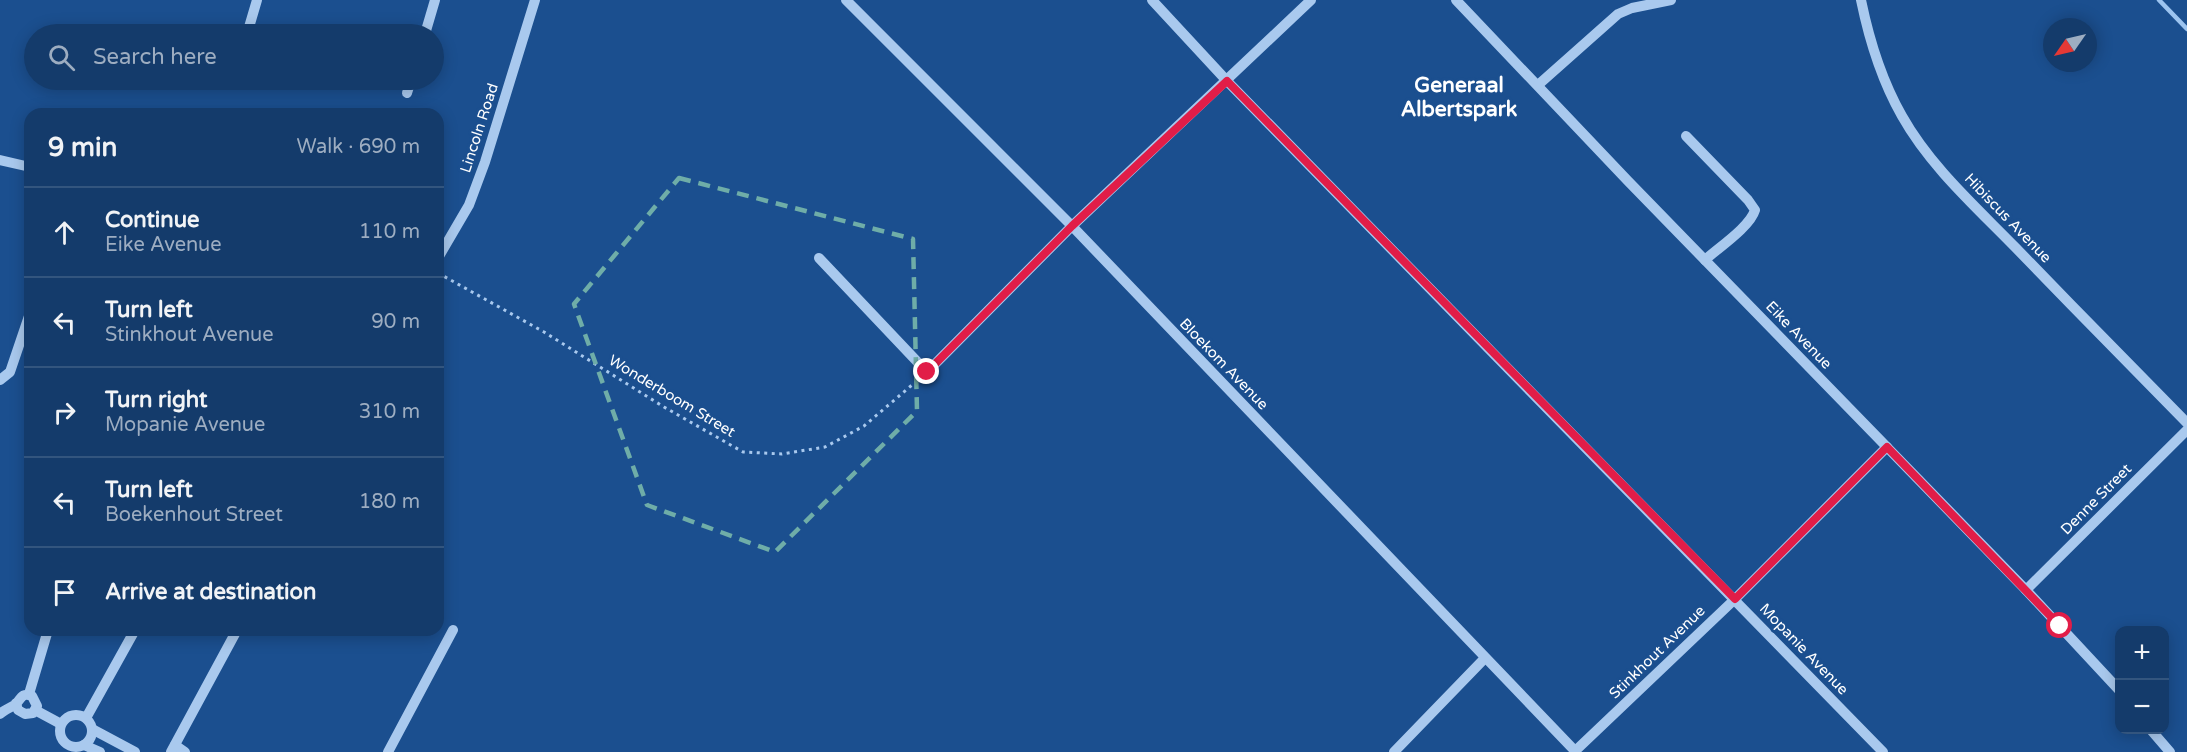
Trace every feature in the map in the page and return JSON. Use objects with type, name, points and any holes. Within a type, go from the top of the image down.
[{"type":"street","points":[[250,24],[257,0]]},
{"type":"street","points":[[427,24],[435,0]]},
{"type":"street","name":"Lincoln Road","points":[[444,248],[469,205],[485,162],[535,0]]},
{"type":"street","name":"Bloekom Avenue","points":[[846,0],[1072,226],[1575,752]]},
{"type":"street","name":"Mopanie Avenue","points":[[1152,0],[1227,81],[1883,752]]},
{"type":"street","points":[[819,258],[927,372],[1072,226],[1311,0]]},
{"type":"street","name":"Eike Avenue","points":[[1456,0],[2026,590],[2115,686]]},
{"type":"street","points":[[1538,85],[1618,14],[1632,8],[1671,0]]},
{"type":"street","name":"Hibiscus Avenue","points":[[1862,0],[1867,29],[1888,88],[1918,141],[1940,169],[2187,423]]},
{"type":"street","points":[[1686,136],[1755,210],[1753,216],[1740,229],[1705,260]]},
{"type":"street","points":[[0,159],[24,165]]},
{"type":"street","points":[[0,380],[10,372],[24,331]]},
{"type":"street","name":"Denne Street","points":[[2026,590],[2187,430]]},
{"type":"street","name":"Stinkhout Avenue","points":[[1575,752],[1735,599],[1887,447]]},
{"type":"street","points":[[388,752],[453,630]]},
{"type":"street","points":[[29,694],[46,636]]},
{"type":"street","points":[[86,718],[132,636]]},
{"type":"street","points":[[185,752],[173,748],[234,636]]},
{"type":"street","points":[[1394,752],[1485,658]]},
{"type":"street","points":[[0,714],[16,703],[22,695],[29,694],[35,699],[37,706],[29,714],[21,713],[16,703]]},
{"type":"street","points":[[35,710],[61,724]]},
{"type":"street","points":[[92,729],[89,741],[84,745],[73,747],[63,741],[59,730],[64,719],[75,714],[86,718],[92,729],[135,752]]},
{"type":"street","points":[[2155,734],[2170,752]]},
{"type":"street","points":[[84,745],[100,752]]},
{"type":"path","name":"Wonderboom Street","points":[[444,276],[544,332],[664,407],[743,452],[782,454],[825,447],[864,426],[927,372]]},
{"type":"highlighted area","points":[[679,178],[913,239],[917,411],[775,552],[647,505],[574,304]]},
{"type":"waterway","points":[[2159,0],[2187,29]]},
{"type":"district","name":"Generaal Albertspark","points":[[1459,97]]},
{"type":"route","points":[[927,372],[1072,226],[1227,81],[1735,599],[1887,447],[2060,626]]}]
